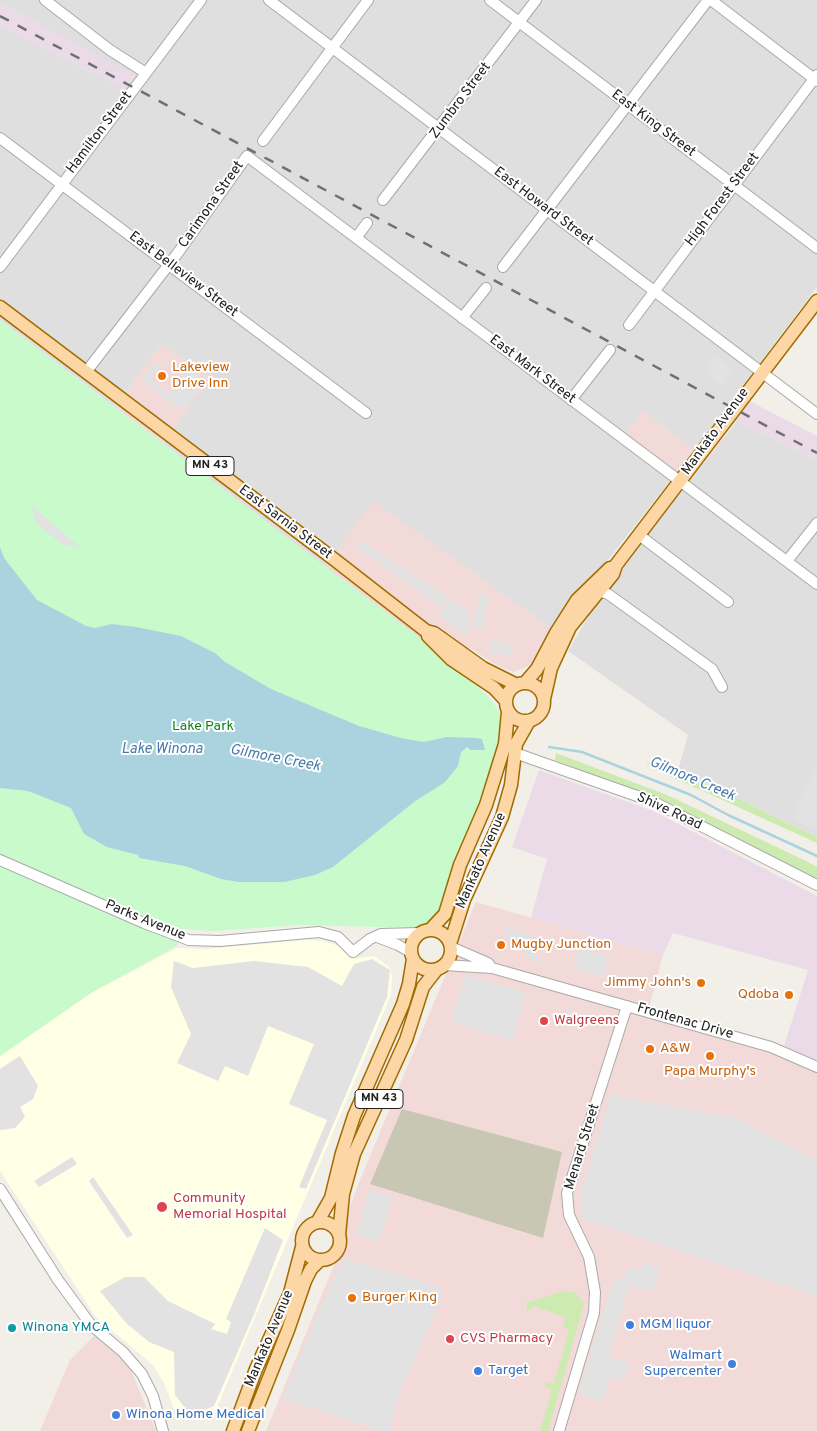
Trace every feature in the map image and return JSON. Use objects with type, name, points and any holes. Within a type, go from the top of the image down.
[{"type":"main road","name":"Mankato Avenue","points":[[233,1431],[242,1404],[290,1293],[305,1230],[318,1221],[331,1198],[342,1152],[354,1116],[403,1004],[409,984],[413,942],[445,914],[460,865],[486,805],[504,744],[509,691],[521,684],[537,669],[556,633],[577,600],[595,581],[616,565],[761,372],[817,301]]},
{"type":"main road","name":"East Sarnia Street","points":[[0,307],[426,631],[434,633],[483,668],[521,684]]},
{"type":"main road","name":"Mankato Avenue","points":[[248,1431],[288,1330],[305,1281],[311,1269],[320,1260],[330,1258],[336,1253],[339,1246],[343,1194],[354,1154],[406,1040],[423,987],[450,956],[450,945],[464,900],[502,817],[511,785],[519,738],[529,721],[542,712],[550,668],[563,637],[613,574],[616,565]]},
{"type":"main road","name":"East Sarnia Street","points":[[426,631],[430,640],[451,659],[494,688],[507,706]]},
{"type":"main road","name":"MN 43","points":[[521,684],[538,688],[544,699]]},
{"type":"main road","name":"MN 43","points":[[507,706],[517,719],[529,721]]},
{"type":"main road","points":[[425,932],[442,934],[450,945]]},
{"type":"main road","points":[[412,956],[423,968],[440,967]]},
{"type":"main road","points":[[318,1221],[332,1225],[339,1235]]},
{"type":"main road","points":[[302,1247],[310,1257],[320,1260]]},
{"type":"street","points":[[45,0],[110,50],[146,73]]},
{"type":"street","name":"Hamilton Street","points":[[0,267],[202,0]]},
{"type":"street","name":"East Howard Street","points":[[269,0],[817,414]]},
{"type":"street","points":[[263,141],[368,0]]},
{"type":"street","name":"East King Street","points":[[490,0],[817,248]]},
{"type":"street","name":"Zumbro Street","points":[[383,200],[536,0]]},
{"type":"street","points":[[503,267],[710,0],[816,78]]},
{"type":"street","name":"High Forest Street","points":[[629,325],[816,78]]},
{"type":"street","name":"East Belleview Street","points":[[0,138],[366,412]]},
{"type":"street","name":"East Mark Street","points":[[246,156],[817,584]]},
{"type":"street","name":"Carimona Street","points":[[86,372],[169,265],[246,156]]},
{"type":"street","points":[[356,238],[367,222]]},
{"type":"street","points":[[462,318],[486,288]]},
{"type":"street","points":[[571,400],[610,350]]},
{"type":"street","points":[[788,561],[817,523]]},
{"type":"street","points":[[639,535],[728,602]]},
{"type":"street","points":[[599,591],[608,594],[712,670],[722,687]]},
{"type":"street","name":"Shive Road","points":[[515,754],[654,802],[817,885]]},
{"type":"street","name":"Parks Avenue","points":[[0,860],[144,923],[189,940],[220,941],[319,932],[338,937],[353,952],[370,939],[381,934],[425,932]]},
{"type":"street","points":[[376,937],[398,944],[412,956]]},
{"type":"street","name":"Frontenac Drive","points":[[450,945],[488,963],[492,968]]},
{"type":"street","name":"Frontenac Drive","points":[[440,967],[492,968],[771,1047],[817,1067]]},
{"type":"street","name":"Menard Street","points":[[559,1431],[594,1313],[595,1292],[589,1257],[569,1215],[568,1193],[627,1006]]},
{"type":"street","points":[[0,1189],[58,1280],[91,1325],[123,1352],[142,1374],[153,1396],[163,1431]]},
{"type":"street","points":[[237,1431],[242,1404]]},
{"type":"shaded area","points":[[0,0],[817,0],[817,287],[694,450],[643,411],[619,443],[670,481],[553,630],[374,502],[325,567],[163,443],[209,378],[161,344],[115,407],[0,320],[0,26],[125,89],[134,76],[0,3]]},
{"type":"shaded area","points":[[0,3],[134,75],[125,89],[0,26]]},
{"type":"shaded area","points":[[161,344],[210,378],[163,443],[115,407]]},
{"type":"shaded area","points":[[717,356],[735,370],[721,387],[705,372]]},
{"type":"shaded area","points":[[155,362],[161,366],[150,379],[169,394],[180,381],[183,364],[196,371],[203,385],[186,408],[173,405],[142,380]]},
{"type":"shaded area","points":[[736,394],[817,436],[817,460],[721,414]]},
{"type":"shaded area","points":[[643,411],[694,450],[670,481],[618,443]]},
{"type":"shaded area","points":[[737,421],[817,460],[817,837],[678,770],[688,735],[568,651],[591,612],[627,561]]},
{"type":"shaded area","points":[[373,501],[553,630],[539,657],[529,666],[513,672],[496,665],[470,648],[441,654],[325,567]]},
{"type":"shaded area","points":[[32,506],[81,548],[62,544],[36,523]]},
{"type":"shaded area","points":[[360,540],[448,597],[441,608],[356,546]]},
{"type":"shaded area","points":[[480,593],[490,595],[482,629],[472,627]]},
{"type":"shaded area","points":[[450,598],[471,612],[466,636],[439,615]]},
{"type":"shaded area","points":[[492,639],[513,645],[511,656],[489,653]]},
{"type":"shaded area","points":[[817,765],[817,819],[812,828],[792,819]]},
{"type":"shaded area","points":[[539,770],[653,811],[817,896],[817,1063],[784,1046],[808,970],[673,933],[663,955],[531,918],[547,859],[512,847]]},
{"type":"shaded area","points":[[476,902],[663,955],[648,1012],[817,1067],[817,1431],[266,1431],[346,1233],[345,1219],[360,1180]]},
{"type":"shaded area","points":[[507,927],[531,935],[540,963],[528,958],[520,941],[504,935]]},
{"type":"shaded area","name":"Community Memorial Hospital","points":[[305,940],[323,941],[339,946],[356,958],[374,956],[389,967],[392,976],[391,995],[215,1412],[200,1419],[186,1420],[175,1411],[164,1383],[153,1365],[96,1317],[0,1171],[0,1056],[91,993],[177,948],[204,949]]},
{"type":"shaded area","points":[[578,948],[608,956],[604,977],[574,968]]},
{"type":"shaded area","points":[[372,959],[390,970],[387,997],[306,1189],[299,1187],[327,1120],[289,1104],[314,1044],[268,1026],[248,1076],[225,1066],[218,1081],[177,1063],[191,1034],[171,987],[174,961],[193,968],[254,961],[308,967],[342,986],[354,964]]},
{"type":"shaded area","points":[[465,975],[526,992],[513,1041],[452,1022]]},
{"type":"shaded area","points":[[20,1056],[38,1086],[33,1099],[20,1107],[25,1117],[15,1128],[0,1130],[0,1069]]},
{"type":"shaded area","points":[[611,1095],[736,1118],[817,1160],[817,1296],[582,1219],[581,1194]]},
{"type":"shaded area","points":[[402,1109],[562,1152],[543,1238],[370,1184]]},
{"type":"shaded area","points":[[72,1157],[77,1164],[39,1187],[34,1181]]},
{"type":"shaded area","points":[[93,1177],[133,1235],[127,1238],[89,1181]]},
{"type":"shaded area","points":[[370,1190],[393,1197],[379,1243],[356,1235]]},
{"type":"shaded area","points":[[265,1228],[283,1240],[255,1312],[214,1406],[202,1411],[187,1410],[175,1395],[174,1352],[149,1342],[126,1323],[100,1291],[125,1277],[144,1277],[168,1301],[215,1324],[211,1329],[227,1334],[231,1322],[226,1319]]},
{"type":"shaded area","points":[[342,1258],[441,1287],[440,1302],[400,1391],[390,1431],[382,1431],[282,1398]]},
{"type":"shaded area","points":[[644,1263],[660,1268],[653,1292],[629,1285],[608,1357],[630,1364],[625,1381],[610,1377],[603,1401],[579,1394],[613,1280],[623,1279],[629,1267],[641,1271]]},
{"type":"shaded area","points":[[96,1334],[128,1363],[156,1431],[40,1431],[70,1360]]},
{"type":"green space","name":"Lake Park","points":[[0,320],[441,654],[490,698],[500,713],[502,731],[495,761],[436,916],[429,923],[418,928],[300,925],[212,931],[183,929],[178,945],[91,993],[0,1056]]},
{"type":"green space","points":[[556,753],[667,795],[804,860],[817,867],[817,878],[658,801],[555,760]]},
{"type":"green space","points":[[646,762],[678,770],[817,837],[817,843],[652,768]]},
{"type":"green space","points":[[563,1291],[575,1292],[584,1304],[548,1431],[540,1431],[552,1390],[545,1386],[547,1382],[554,1384],[569,1330],[563,1328],[565,1317],[533,1306],[527,1312],[526,1303]]},
{"type":"water","name":"Lake Winona","points":[[0,547],[4,558],[37,600],[86,626],[95,628],[112,624],[181,636],[215,653],[225,662],[271,689],[359,726],[401,738],[424,742],[447,737],[482,739],[485,750],[471,750],[467,747],[461,752],[458,766],[445,782],[414,802],[333,867],[315,875],[284,882],[239,882],[221,879],[185,866],[139,858],[138,855],[107,847],[84,834],[71,808],[28,791],[0,788]]},
{"type":"waterway","name":"Gilmore Creek","points":[[549,747],[582,752],[691,795],[728,815],[817,856]]},
{"type":"railway","points":[[0,16],[817,453]]},
{"type":"place","name":"Lakeview Drive Inn","points":[[162,376]]},
{"type":"place","name":"Mugby Junction","points":[[501,945]]},
{"type":"place","name":"Jimmy John's","points":[[701,983]]},
{"type":"place","name":"Qdoba","points":[[789,995]]},
{"type":"place","name":"Walgreens","points":[[544,1021]]},
{"type":"place","name":"A&W","points":[[650,1049]]},
{"type":"place","name":"Papa Murphy's","points":[[710,1056]]},
{"type":"place","name":"Community Memorial Hospital","points":[[162,1207]]},
{"type":"place","name":"Burger King","points":[[352,1298]]},
{"type":"place","name":"MGM liquor","points":[[630,1325]]},
{"type":"place","name":"Winona YMCA","points":[[12,1328]]},
{"type":"place","name":"CVS Pharmacy","points":[[450,1339]]},
{"type":"place","name":"Walmart Supercenter","points":[[732,1364]]},
{"type":"place","name":"Target","points":[[478,1371]]},
{"type":"place","name":"Winona Home Medical","points":[[116,1415]]}]
